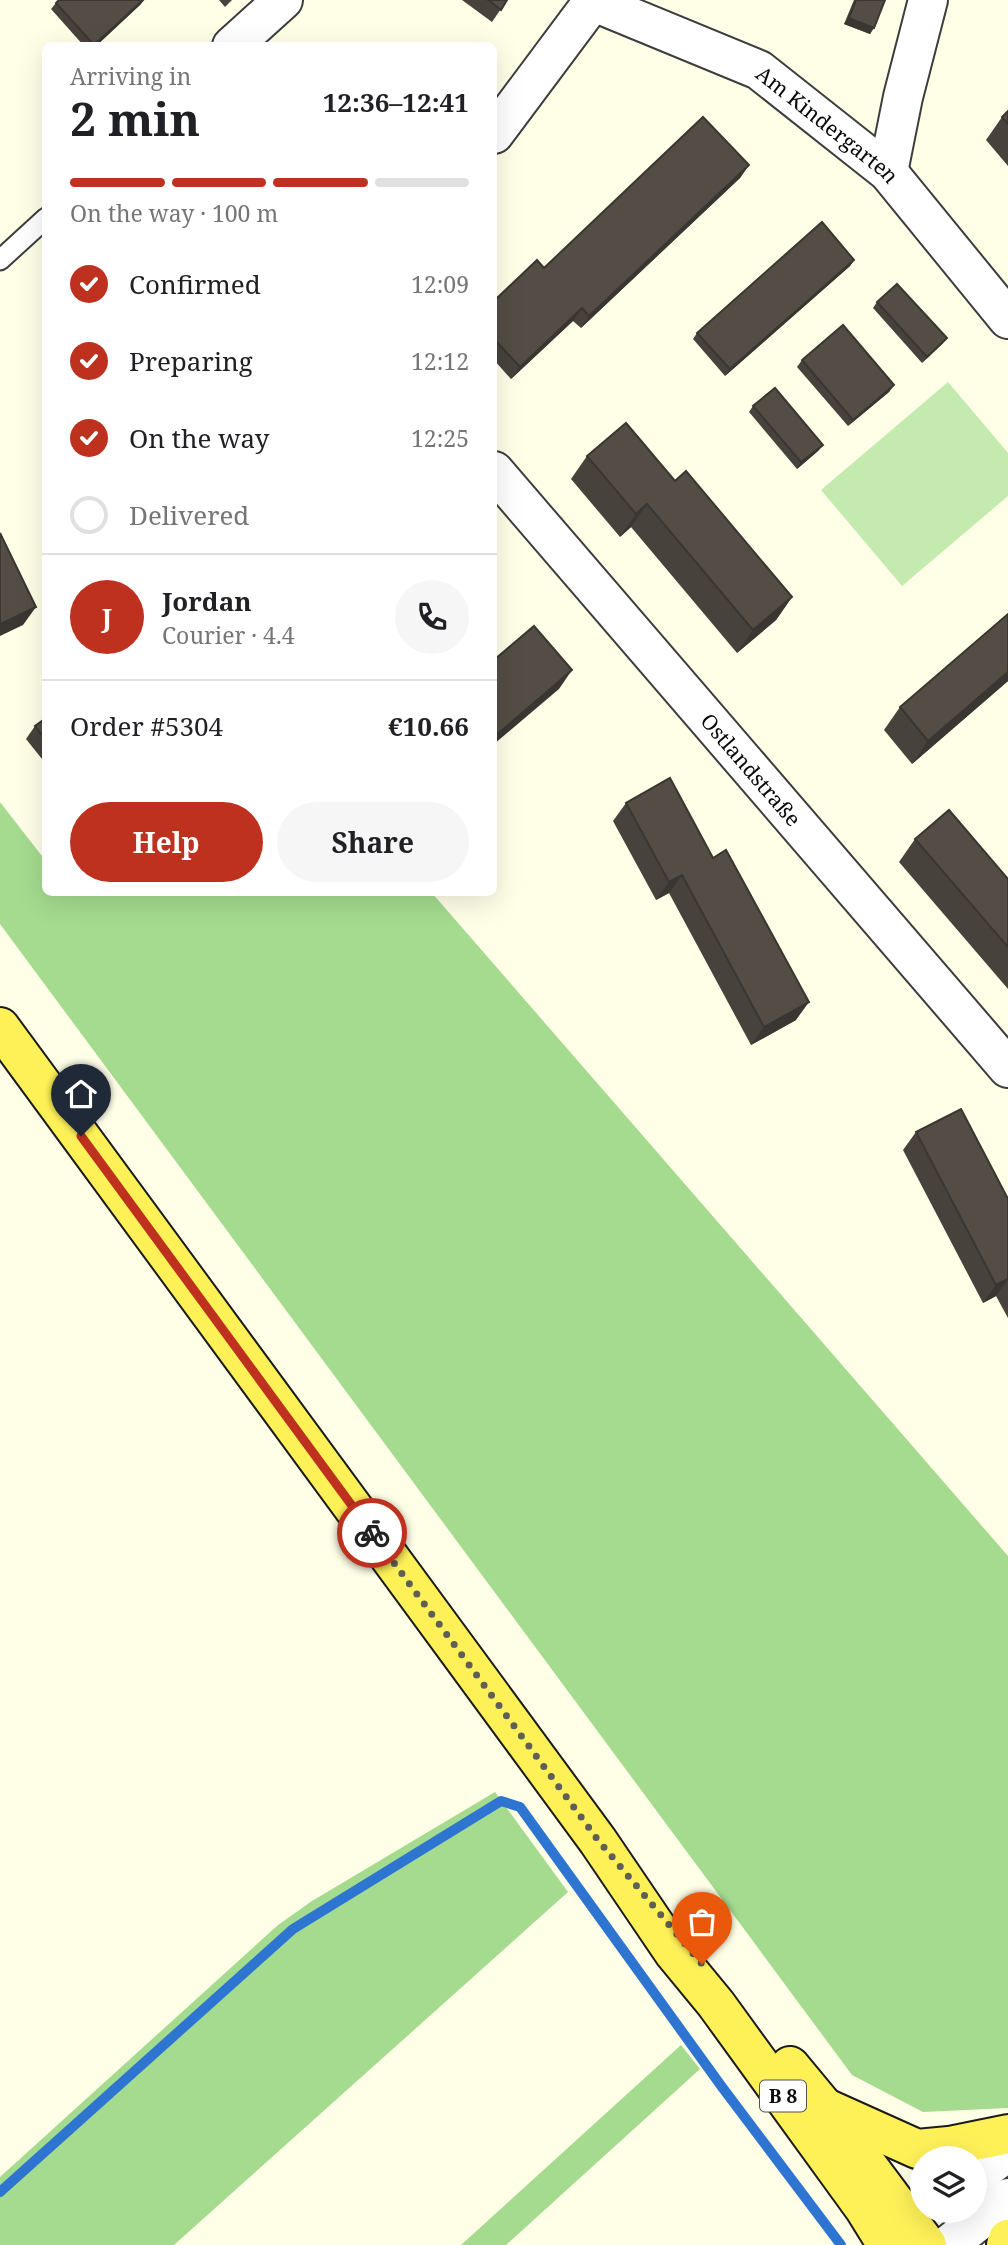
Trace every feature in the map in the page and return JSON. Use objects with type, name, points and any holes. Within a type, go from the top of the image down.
[{"type":"main road","name":"B 8","points":[[0,1027],[598,1840],[674,1953],[716,2004],[864,2208],[908,2233]]},
{"type":"main road","name":"B 8","points":[[598,1840],[824,2107],[908,2233]]},
{"type":"main road","points":[[824,2107],[916,2149],[949,2146],[1008,2133]]},
{"type":"main road","points":[[1006,2245],[1008,2239]]},
{"type":"street","points":[[236,42],[283,0]]},
{"type":"street","points":[[888,172],[903,97],[928,0]]},
{"type":"street","points":[[497,130],[594,1]]},
{"type":"street","name":"Am Kindergarten","points":[[594,1],[759,70],[888,172],[1008,319]]},
{"type":"street","name":"Ostlandstraße","points":[[497,474],[1008,1068]]},
{"type":"street","points":[[987,2167],[1008,2152]]},
{"type":"street","points":[[948,2245],[1008,2198]]},
{"type":"lane","points":[[0,260],[42,222]]},
{"type":"green space","points":[[948,382],[1008,453],[1008,496],[902,586],[821,490]]},
{"type":"green space","points":[[0,802],[42,856],[42,896],[435,896],[1008,1556],[1008,2108],[923,2112],[852,2075],[0,924]]},
{"type":"green space","points":[[495,1792],[568,1892],[174,2245],[0,2245],[0,2177],[278,1925],[312,1901]]},
{"type":"green space","points":[[681,2045],[700,2069],[506,2245],[461,2245]]},
{"type":"building","points":[[59,0],[143,0],[97,42],[91,42],[56,3]]},
{"type":"building","points":[[488,0],[507,0],[501,10]]},
{"type":"building","points":[[856,0],[885,0],[874,28],[849,18]]},
{"type":"building","points":[[1008,111],[1008,124],[1002,117]]},
{"type":"building","points":[[703,117],[749,165],[589,316],[582,308],[520,367],[497,342],[497,298],[537,260],[544,268]]},
{"type":"building","points":[[822,222],[854,260],[730,369],[697,333]]},
{"type":"building","points":[[897,284],[947,338],[927,357],[877,302]]},
{"type":"building","points":[[843,325],[894,385],[853,420],[802,360]]},
{"type":"building","points":[[775,388],[823,445],[801,462],[753,406]]},
{"type":"building","points":[[626,423],[675,481],[686,471],[792,597],[753,630],[647,504],[636,514],[587,456]]},
{"type":"building","points":[[0,533],[36,607],[0,624]]},
{"type":"building","points":[[1008,614],[1008,672],[928,741],[900,707]]},
{"type":"building","points":[[534,626],[572,670],[497,734],[497,657]]},
{"type":"building","points":[[42,721],[42,735],[35,726]]},
{"type":"building","points":[[670,778],[713,858],[726,850],[809,1002],[764,1027],[682,875],[669,882],[626,803]]},
{"type":"building","points":[[949,810],[1008,879],[1008,947],[915,839]]},
{"type":"building","points":[[961,1109],[1008,1199],[1008,1279],[996,1285],[916,1132]]},
{"type":"waterway","points":[[0,2192],[293,1929],[501,1801],[520,1807],[722,2087],[841,2245]]},
{"type":"way so far","points":[[372,1533],[598,1840],[702,1964]]},
{"type":"route","points":[[81,1136],[372,1533]]}]
